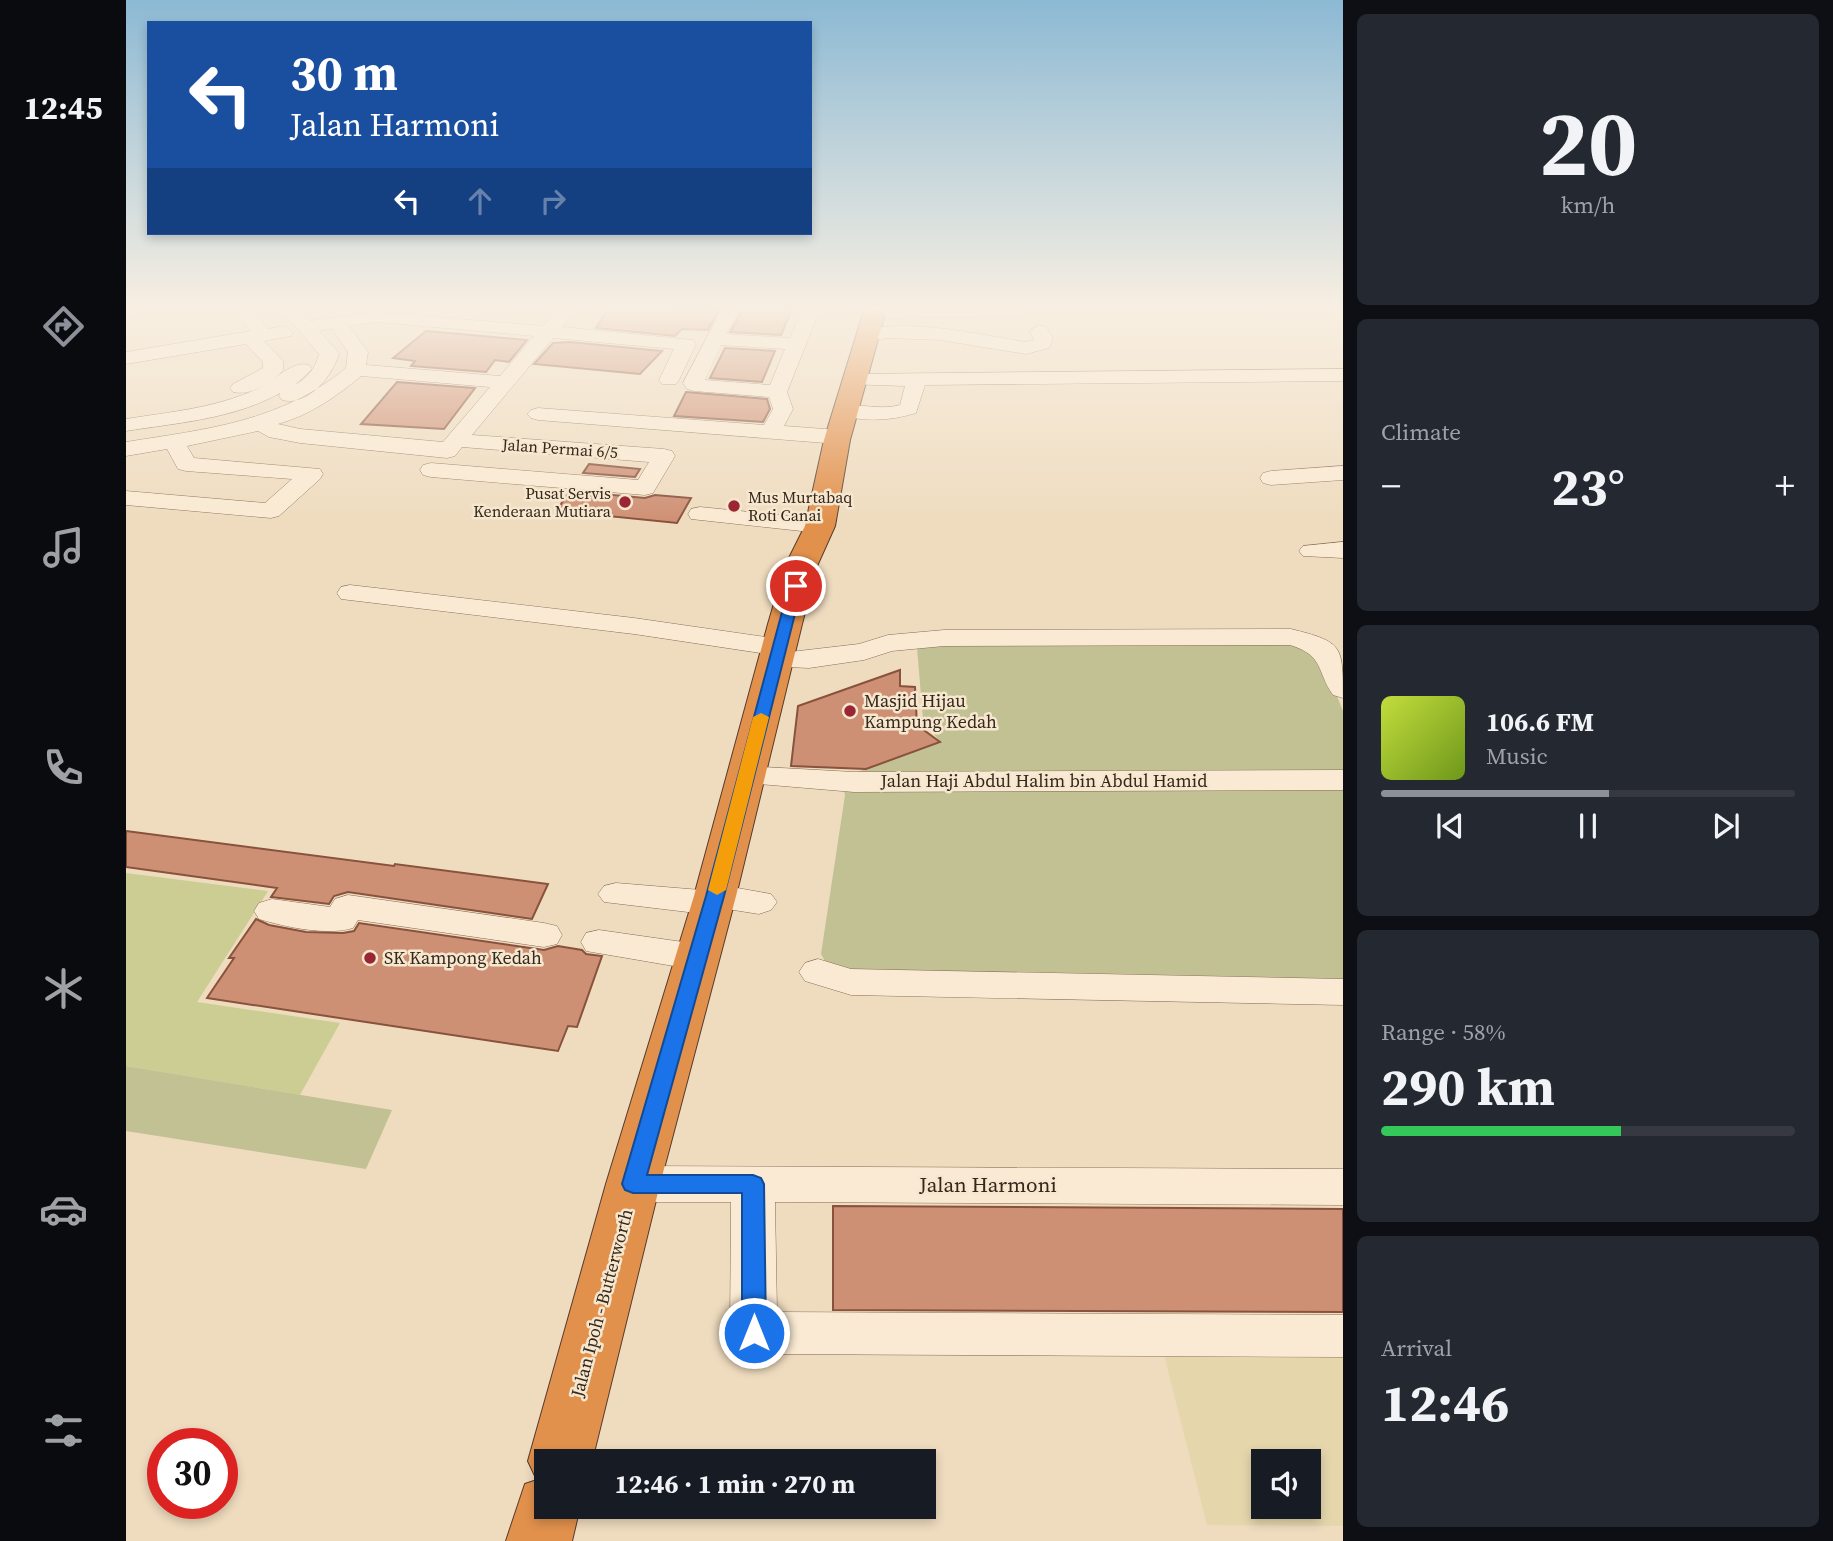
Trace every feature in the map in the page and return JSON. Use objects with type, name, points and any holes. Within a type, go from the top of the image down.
[{"type":"highway","name":"Jalan Ipoh - Butterworth","points":[[563,1449],[633,1184],[714,900],[801,566],[820,526],[846,409],[857,379]]},
{"type":"highway","points":[[539,1541],[545,1519]]},
{"type":"street","points":[[126,412],[222,395],[261,379]]},
{"type":"street","points":[[126,425],[242,401],[292,379]]},
{"type":"street","points":[[126,435],[271,405],[317,379]]},
{"type":"street","points":[[126,449],[261,424],[324,397],[345,379]]},
{"type":"street","points":[[467,379],[505,382]]},
{"type":"street","points":[[453,445],[508,379]]},
{"type":"street","points":[[695,379],[694,385],[777,392]]},
{"type":"street","points":[[775,431],[772,429],[783,409],[777,392],[782,379]]},
{"type":"street","points":[[538,414],[775,431],[846,409],[916,380],[1009,379]]},
{"type":"street","points":[[846,409],[887,415],[909,409],[916,380]]},
{"type":"street","name":"Jalan Permai 6/5","points":[[261,424],[277,432],[300,436],[664,456],[645,488],[431,470],[453,445]]},
{"type":"street","points":[[126,498],[271,511],[312,474],[186,464],[174,441]]},
{"type":"street","points":[[1271,478],[1343,473]]},
{"type":"street","points":[[700,514],[820,526]]},
{"type":"street","points":[[1312,551],[1343,551]]},
{"type":"street","points":[[350,593],[634,626],[810,660],[864,652],[888,643],[954,637],[1291,637],[1323,648],[1330,655],[1343,690]]},
{"type":"street","name":"Jalan Haji Abdul Halim bin Abdul Hamid","points":[[746,775],[821,789],[1343,780]]},
{"type":"street","points":[[616,894],[758,902]]},
{"type":"street","points":[[272,911],[340,920],[348,907],[544,935]]},
{"type":"street","points":[[599,943],[698,957]]},
{"type":"street","points":[[818,972],[851,982],[1343,992]]},
{"type":"street","name":"Jalan Harmoni","points":[[633,1184],[1343,1187]]},
{"type":"street","points":[[753,1184],[754,1333],[1343,1336]]},
{"type":"shaded area","points":[[1163,1351],[1343,1351],[1343,1526],[1207,1525]]},
{"type":"green space","points":[[936,641],[1291,642],[1322,659],[1343,711],[1343,985],[852,977],[828,967],[821,954],[845,795],[841,778],[940,742],[923,719],[917,648]]},
{"type":"green space","points":[[126,873],[268,891],[197,1002],[340,1023],[300,1095],[126,1066]]},
{"type":"green space","points":[[126,1066],[392,1110],[366,1169],[126,1131]]},
{"type":"building","points":[[722,379],[763,379],[762,382]]},
{"type":"building","points":[[397,382],[475,388],[444,429],[361,424]]},
{"type":"building","points":[[686,392],[767,399],[770,409],[763,422],[674,416]]},
{"type":"building","points":[[589,464],[640,469],[635,477],[583,473]]},
{"type":"building","name":"Pusat Servis Kenderaan Mutiara","points":[[570,491],[645,498],[655,495],[691,498],[677,523],[568,512],[571,508],[559,507]]},
{"type":"building","name":"Masjid Hijau Kampung Kedah","points":[[900,670],[900,686],[915,687],[917,725],[940,742],[866,769],[791,766],[798,706]]},
{"type":"building","points":[[126,831],[548,884],[532,919],[348,892],[334,896],[329,904],[271,897],[277,888],[126,867]]},
{"type":"building","points":[[256,919],[269,925],[306,932],[343,933],[354,931],[359,923],[544,950],[558,946],[602,956],[577,1027],[568,1026],[558,1051],[207,998],[234,958],[229,958]]},
{"type":"building","points":[[833,1206],[1343,1209],[1343,1312],[833,1310]]},
{"type":"slow traffic","points":[[717,890],[761,717]]},
{"type":"place","name":"Pusat Servis Kenderaan Mutiara","points":[[625,502]]},
{"type":"place","name":"Mus Murtabaq Roti Canai","points":[[734,506]]},
{"type":"place","name":"Masjid Hijau Kampung Kedah","points":[[850,711]]},
{"type":"place","name":"SK Kampong Kedah","points":[[370,958]]},
{"type":"route","points":[[754,1333],[753,1184],[633,1184],[715,896],[796,586]]}]
